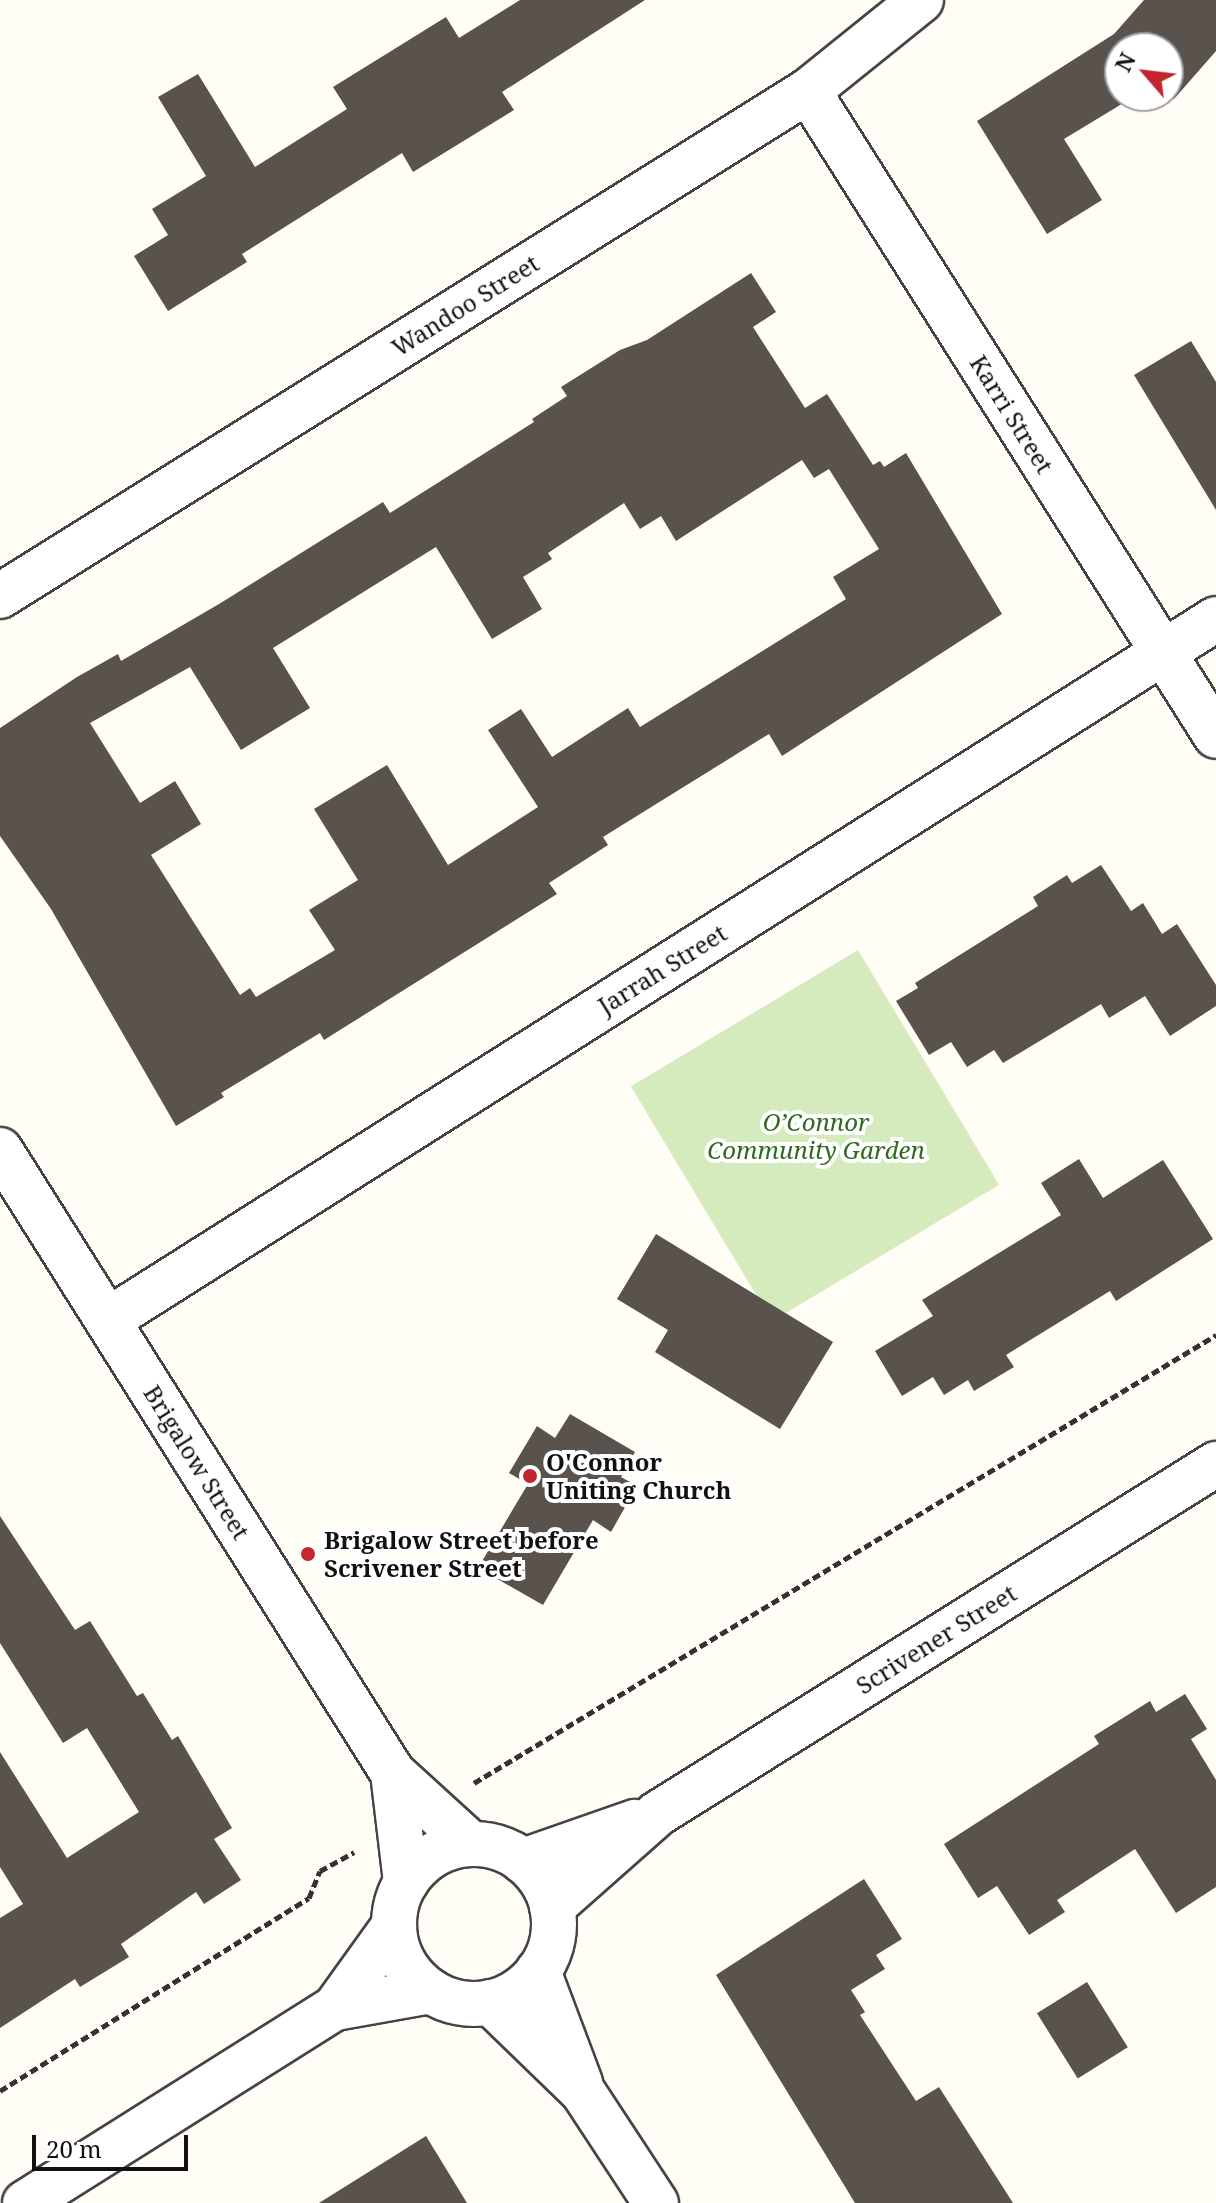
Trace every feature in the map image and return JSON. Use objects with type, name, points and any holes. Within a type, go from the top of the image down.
[{"type":"street","name":"Wandoo Street","points":[[0,596],[808,91],[921,0]]},
{"type":"street","name":"Karri Street","points":[[808,91],[1216,736]]},
{"type":"street","name":"Jarrah Street","points":[[108,1320],[1216,619]]},
{"type":"street","name":"Brigalow Street","points":[[0,1150],[393,1773],[471,1844]]},
{"type":"street","name":"Scrivener Street","points":[[552,1907],[657,1814],[1216,1464]]},
{"type":"street","name":"Brigalow Street","points":[[393,1773],[406,1882]]},
{"type":"street","name":"Scrivener Street","points":[[523,1861],[657,1814]]},
{"type":"street","points":[[25,2203],[335,2008],[394,1926],[406,1882],[423,1862],[445,1849],[471,1844],[500,1848],[523,1861],[537,1875],[552,1907],[552,1940],[538,1971],[508,1996],[490,2002],[453,2002],[431,1991],[405,1964],[394,1926]]},
{"type":"street","points":[[538,1971],[583,2092]]},
{"type":"street","points":[[335,2008],[431,1991]]},
{"type":"street","points":[[490,2002],[583,2092],[656,2203]]},
{"type":"path","points":[[513,1760],[1216,1335]]},
{"type":"path","points":[[0,2091],[309,1898],[320,1871]]},
{"type":"green space","name":"O’Connor Community Garden","points":[[858,950],[999,1185],[772,1321],[631,1086]]},
{"type":"building","points":[[520,0],[645,0],[502,92],[514,110],[413,172],[402,153],[242,254],[247,262],[168,311],[134,256],[168,235],[152,209],[206,176],[158,97],[198,74],[255,167],[347,109],[333,87],[446,17],[459,38]]},
{"type":"building","points":[[1144,0],[1216,0],[1216,51],[1184,88],[1184,32],[1116,32]]},
{"type":"building","points":[[1104,40],[1104,112],[1109,112],[1064,139],[1102,200],[1047,234],[977,121]]},
{"type":"building","points":[[751,273],[776,312],[753,327],[805,408],[827,394],[873,465],[880,461],[884,467],[906,453],[1002,614],[782,756],[769,734],[603,837],[608,845],[549,883],[557,894],[324,1040],[320,1033],[221,1093],[224,1097],[176,1126],[51,909],[0,836],[0,728],[77,677],[118,654],[121,661],[383,502],[390,513],[534,422],[532,419],[567,396],[561,387],[620,350],[647,340]],"holes":[[[802,460],[814,478],[829,469],[879,549],[833,577],[846,599],[640,727],[628,708],[552,757],[521,709],[488,730],[538,807],[448,865],[387,765],[314,809],[358,880],[309,910],[335,950],[256,997],[250,988],[240,995],[151,855],[201,824],[175,781],[140,803],[90,723],[190,667],[241,750],[310,708],[273,648],[436,547],[492,639],[542,609],[523,577],[552,559],[548,553],[624,503],[640,529],[661,516],[676,541]]]},
{"type":"building","points":[[1191,341],[1216,382],[1216,510],[1134,375]]},
{"type":"building","points":[[1101,865],[1131,911],[1143,903],[1162,934],[1177,924],[1216,985],[1216,1006],[1170,1036],[1145,996],[1109,1018],[1101,1004],[1003,1063],[994,1050],[967,1067],[951,1042],[929,1055],[896,1001],[918,988],[915,983],[1038,906],[1033,897],[1067,875],[1072,883]]},
{"type":"building","points":[[1079,1159],[1103,1198],[1163,1160],[1213,1239],[1116,1301],[1110,1291],[1006,1355],[1014,1367],[974,1391],[968,1380],[944,1395],[933,1377],[902,1396],[875,1351],[933,1316],[922,1300],[1061,1215],[1041,1183]]},
{"type":"building","points":[[656,1234],[833,1342],[780,1429],[655,1352],[668,1330],[617,1299]]},
{"type":"building","points":[[570,1414],[635,1452],[621,1477],[637,1486],[611,1532],[593,1520],[543,1605],[478,1568],[528,1484],[509,1473],[537,1426],[555,1438]]},
{"type":"building","points":[[0,1516],[75,1630],[90,1621],[137,1696],[143,1693],[172,1740],[178,1736],[232,1828],[214,1839],[241,1880],[204,1904],[196,1892],[121,1944],[129,1957],[80,1987],[75,1979],[0,2028],[0,1918],[23,1904],[0,1867],[0,1752],[67,1858],[139,1812],[87,1728],[63,1743],[0,1643]]},
{"type":"building","points":[[1185,1694],[1207,1729],[1191,1739],[1216,1780],[1216,1887],[1176,1913],[1135,1849],[1057,1900],[1065,1912],[1029,1935],[997,1886],[978,1898],[944,1844],[1099,1744],[1094,1736],[1150,1701],[1156,1712]]},
{"type":"building","points":[[864,1879],[902,1939],[876,1955],[885,1969],[851,1990],[865,2012],[860,2015],[916,2101],[939,2087],[1013,2203],[855,2203],[716,1975]]},
{"type":"building","points":[[1087,1982],[1128,2047],[1078,2079],[1037,2013]]},
{"type":"building","points":[[426,2136],[467,2203],[319,2203]]},
{"type":"place","name":"O'Connor Uniting Church","points":[[530,1476]]},
{"type":"place","name":"Brigalow Street before Scrivener Street","points":[[308,1554]]}]
